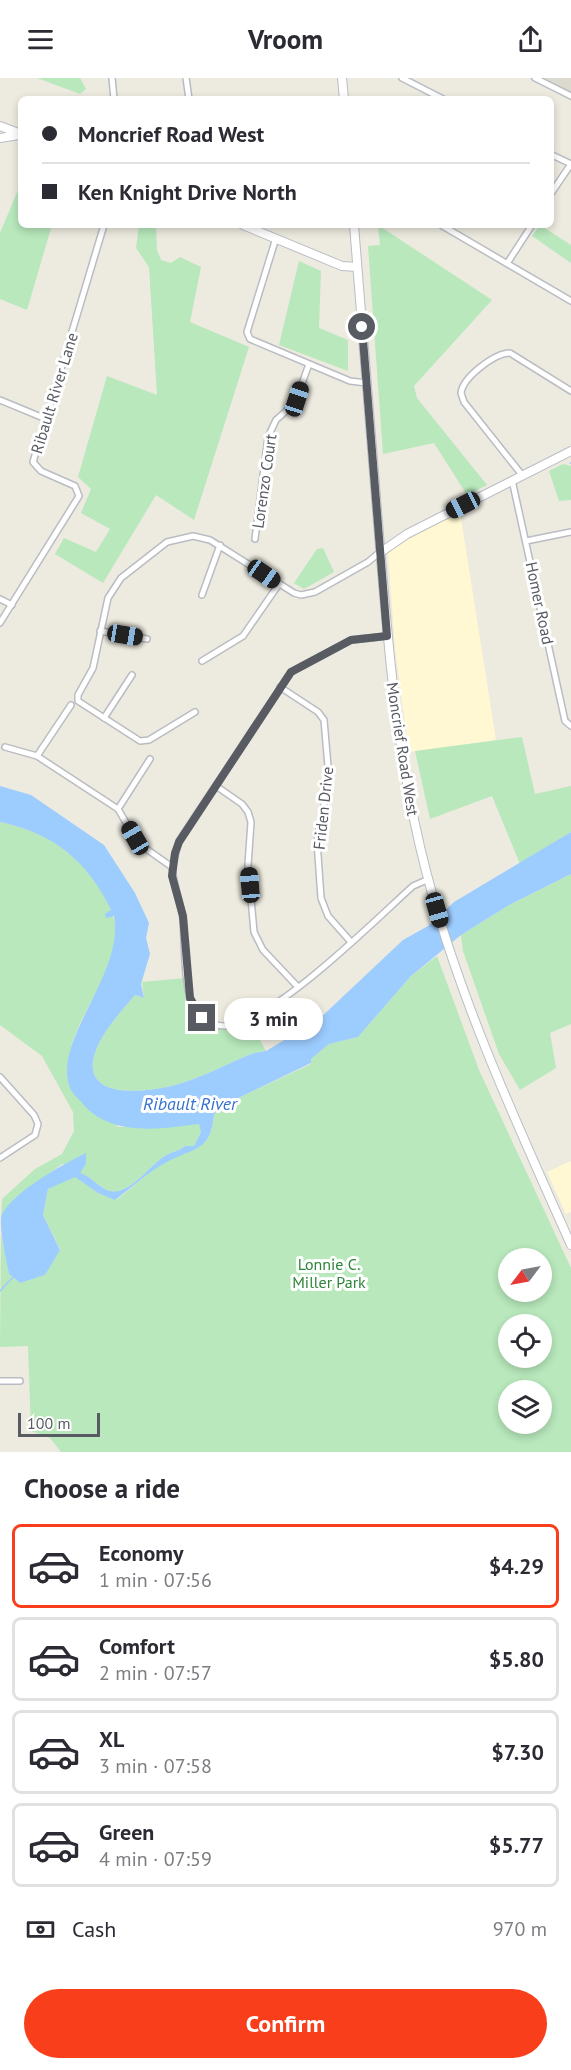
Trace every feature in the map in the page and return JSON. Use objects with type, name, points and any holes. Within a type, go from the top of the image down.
[{"type":"main road","points":[[342,78],[344,96]]},
{"type":"main road","points":[[0,126],[18,134]]},
{"type":"main road","points":[[0,138],[18,135]]},
{"type":"main road","points":[[251,228],[342,266],[357,267]]},
{"type":"main road","name":"Moncrief Road West","points":[[354,228],[387,636],[404,767],[436,907],[468,1008],[571,1245]]},
{"type":"main road","points":[[381,552],[399,538],[571,451]]},
{"type":"street","points":[[112,78],[114,96]]},
{"type":"street","points":[[186,78],[189,96]]},
{"type":"street","points":[[402,78],[433,96]]},
{"type":"street","points":[[535,78],[571,96],[571,103]]},
{"type":"street","points":[[554,156],[571,164],[554,189]]},
{"type":"street","name":"Ribault River Lane","points":[[0,622],[79,496],[75,486],[34,466],[34,458],[103,228]]},
{"type":"street","points":[[447,228],[571,301]]},
{"type":"street","points":[[456,233],[459,228]]},
{"type":"street","points":[[508,262],[530,228]]},
{"type":"street","points":[[276,238],[247,334],[252,341],[350,381],[367,383]]},
{"type":"street","points":[[522,475],[464,402],[460,393],[464,383],[498,356],[506,353],[515,355],[571,390]]},
{"type":"street","name":"Lorenzo Court","points":[[255,539],[268,437],[276,420],[295,403],[309,364]]},
{"type":"street","points":[[0,400],[46,419]]},
{"type":"street","name":"Homer Road","points":[[512,480],[569,725]]},
{"type":"street","points":[[526,541],[571,532]]},
{"type":"street","points":[[195,712],[144,741],[137,740],[77,699],[93,668],[105,603],[115,585],[159,547],[172,540],[193,536],[219,545],[279,584],[301,595],[315,592],[368,562],[381,552]]},
{"type":"street","points":[[202,595],[219,545]]},
{"type":"street","points":[[202,661],[243,636],[279,584]]},
{"type":"street","points":[[0,599],[12,605]]},
{"type":"street","points":[[100,631],[147,639]]},
{"type":"street","points":[[387,636],[358,638],[297,667],[280,687],[179,842],[172,867],[183,916],[190,998],[202,1018],[223,1026],[240,1022],[298,987],[413,886],[429,879]]},
{"type":"street","points":[[104,718],[132,675]]},
{"type":"street","name":"Friden Drive","points":[[280,687],[318,712],[324,720],[328,778],[317,842],[321,898],[328,916],[351,942]]},
{"type":"street","points":[[37,756],[71,705]]},
{"type":"street","points":[[5,747],[37,756],[118,809],[138,843],[172,867]]},
{"type":"street","points":[[118,809],[150,759]]},
{"type":"street","points":[[216,786],[242,804],[251,822],[248,865],[254,932],[263,950],[298,987]]},
{"type":"street","points":[[0,1077],[34,1115],[38,1129],[31,1138],[0,1158]]},
{"type":"street","points":[[0,1381],[20,1381]]},
{"type":"shaded area","points":[[544,78],[571,78],[571,92]]},
{"type":"shaded area","points":[[460,512],[496,740],[409,752],[395,649],[388,552],[394,545]]},
{"type":"shaded area","points":[[571,1161],[571,1212],[566,1214],[547,1172]]},
{"type":"green space","points":[[37,78],[80,78],[86,89],[80,94]]},
{"type":"green space","points":[[18,190],[18,228],[51,228],[27,310],[0,299],[0,233]]},
{"type":"green space","points":[[139,228],[156,228],[157,250],[161,260],[171,263],[180,257],[201,267],[190,322],[249,347],[194,520],[156,495],[103,583],[55,554],[64,538],[96,552],[110,529],[81,513],[91,489],[78,477],[107,376],[157,395],[149,267],[136,248]]},
{"type":"green space","points":[[378,228],[383,228],[492,300],[414,386],[417,398],[487,485],[467,495],[434,443],[383,454],[368,246],[380,245]]},
{"type":"green space","points":[[538,228],[545,228],[571,245],[571,263],[532,236]]},
{"type":"green space","points":[[299,261],[321,271],[319,328],[348,340],[348,371],[279,345]]},
{"type":"green space","points":[[563,464],[571,466],[571,500],[559,501],[549,471]]},
{"type":"green space","points":[[323,548],[334,572],[304,589],[294,583],[317,549]]},
{"type":"green space","points":[[522,737],[535,794],[571,786],[571,832],[520,864],[492,796],[430,819],[415,751]]},
{"type":"green space","points":[[0,822],[34,832],[64,849],[77,860],[99,887],[114,919],[116,941],[111,959],[79,1027],[67,1069],[118,1127],[200,1124],[201,1132],[194,1146],[185,1146],[168,1154],[123,1190],[107,1190],[79,1173],[80,1169],[62,1164],[15,1198],[1,1218],[2,1199],[35,1169],[62,1154],[74,1131],[73,1112],[42,1056],[0,1025]]},
{"type":"green space","points":[[571,874],[571,1024],[550,1033],[556,1068],[520,1090],[499,1054],[463,951],[461,935],[511,904]]},
{"type":"green space","name":"Lonnie C. Miller Park","points":[[437,956],[479,1070],[571,1268],[571,1452],[61,1452],[50,1438],[31,1431],[28,1346],[0,1347],[1,1234],[9,1274],[20,1283],[45,1275],[60,1249],[43,1215],[48,1189],[75,1176],[98,1193],[116,1200],[165,1162],[192,1151],[205,1142],[212,1127],[214,1114],[230,1102],[311,1064],[311,1059],[329,1044],[358,1037],[411,976]]},
{"type":"green space","points":[[185,978],[191,1005],[203,1022],[211,1027],[222,1029],[250,1022],[266,1051],[254,1053],[200,1077],[167,1087],[133,1091],[109,1087],[100,1082],[94,1073],[95,1052],[110,1026],[135,995],[144,998],[142,982]]},
{"type":"water","name":"Ribault River","points":[[0,786],[31,795],[104,845],[135,893],[149,923],[146,938],[150,954],[141,984],[144,998],[135,995],[116,1017],[99,1043],[93,1061],[94,1073],[100,1082],[120,1090],[133,1091],[167,1087],[200,1077],[254,1053],[266,1051],[318,1020],[403,940],[428,926],[454,902],[571,832],[571,874],[511,904],[461,935],[411,976],[358,1037],[329,1044],[311,1059],[311,1063],[230,1102],[214,1114],[212,1127],[205,1142],[146,1175],[115,1200],[98,1193],[75,1177],[48,1189],[43,1215],[60,1250],[45,1275],[20,1283],[9,1274],[2,1239],[1,1218],[6,1209],[25,1190],[51,1172],[86,1153],[86,1164],[80,1173],[107,1190],[123,1190],[168,1154],[185,1146],[194,1146],[201,1132],[199,1124],[153,1129],[122,1126],[108,1122],[94,1115],[71,1090],[67,1071],[70,1051],[109,962],[114,939],[114,916],[106,918],[105,914],[111,910],[102,893],[80,864],[67,852],[36,834],[0,822]]},
{"type":"waterway","points":[[0,1291],[14,1276]]},
{"type":"route","points":[[202,1018],[196,1012],[190,998],[183,916],[172,876],[172,867],[179,842],[291,672],[301,664],[351,640],[387,636],[362,327]]}]
